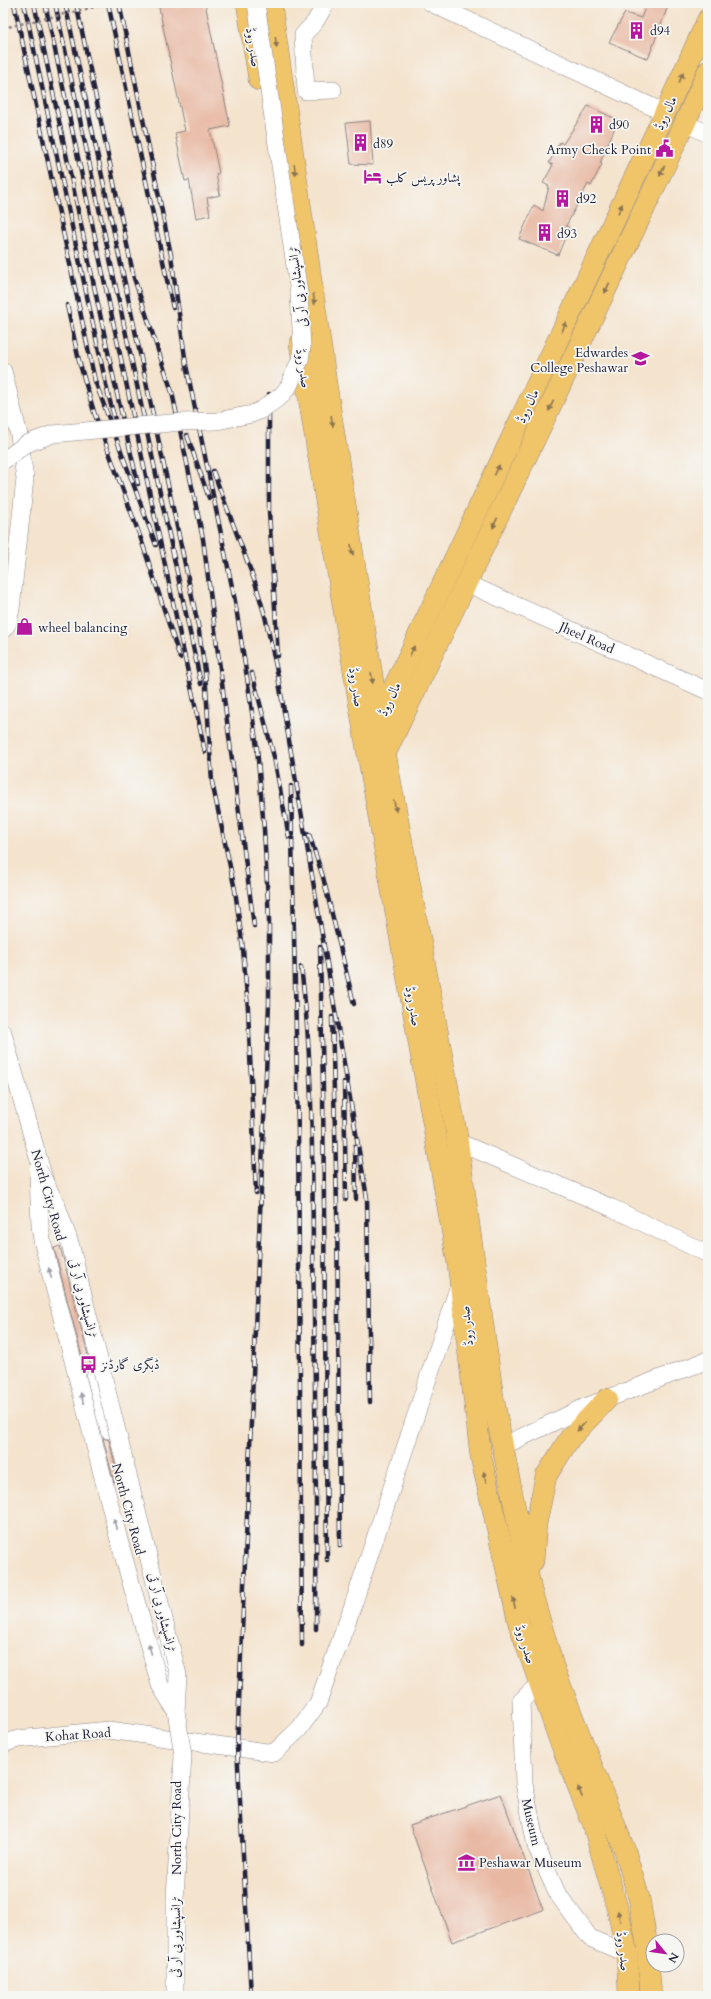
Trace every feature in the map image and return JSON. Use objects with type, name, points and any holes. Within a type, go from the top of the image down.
[{"type":"main road","name":"صدر روڈ","points":[[247,3],[307,385],[376,752],[458,1142],[493,1397],[531,1590],[554,1669],[625,1852],[637,1891],[647,1945],[651,1996]]},
{"type":"main road","name":"صدر روڈ","points":[[271,3],[324,375],[379,720],[376,752]]},
{"type":"main road","name":"مال روڈ","points":[[379,720],[708,19]]},
{"type":"main road","name":"مال روڈ","points":[[374,785],[376,752],[466,583],[685,123],[708,71]]},
{"type":"main road","points":[[665,113],[685,123]]},
{"type":"main road","name":"صدر روڈ","points":[[374,785],[461,1282],[480,1457],[519,1624],[539,1684],[593,1824],[618,1911],[627,1954],[629,1996]]},
{"type":"main road","points":[[531,1590],[536,1524],[546,1476],[570,1438],[607,1399]]},
{"type":"street","name":"ٹرانسپشاور بی آر ٹی","points":[[3,461],[26,444],[53,434],[174,423],[217,421],[252,414],[270,404],[289,386],[300,360],[302,327],[299,293],[256,3]]},
{"type":"street","points":[[326,3],[315,22],[303,35],[306,91],[333,90]]},
{"type":"street","points":[[431,3],[665,113]]},
{"type":"street","points":[[685,123],[708,134]]},
{"type":"street","points":[[3,371],[19,435],[25,479],[11,609],[8,623],[3,630]]},
{"type":"street","name":"Jheel Road","points":[[466,583],[708,690]]},
{"type":"street","name":"North City Road","points":[[3,1033],[78,1299],[101,1402],[166,1646],[167,1670],[177,1740],[176,1996]]},
{"type":"street","name":"ٹرانسپشاور بی آر ٹی","points":[[3,1044],[38,1170],[57,1206],[70,1243],[178,1674],[176,1711],[183,1755],[176,1899],[176,1996]]},
{"type":"street","points":[[458,1142],[612,1208],[708,1254]]},
{"type":"street","name":"ٹرانسپشاور بی آر ٹی","points":[[38,1170],[40,1225],[47,1260],[120,1544],[160,1684],[176,1711]]},
{"type":"street","name":"Kohat Road","points":[[3,1744],[18,1739],[109,1730],[274,1753],[299,1729],[318,1703],[353,1605],[461,1282]]},
{"type":"street","points":[[503,1446],[583,1408],[708,1360]]},
{"type":"street","name":"Museum","points":[[539,1684],[521,1701],[524,1783],[536,1846],[557,1893],[590,1938],[627,1954]]},
{"type":"path","points":[[3,28],[112,3]]},
{"type":"building","points":[[158,3],[205,3],[230,126],[210,130],[219,173],[216,174],[220,195],[207,198],[210,215],[196,218],[189,180],[185,181],[175,133],[185,131]]},
{"type":"building","name":"d94","points":[[647,3],[669,3],[648,59],[609,42],[625,13],[641,18]]},
{"type":"building","points":[[588,106],[618,120],[600,163],[602,164],[591,186],[588,184],[566,226],[569,228],[558,255],[519,239],[534,205],[543,211],[549,186],[543,183],[553,165],[549,163],[560,142],[563,144]]},
{"type":"building","name":"d89","points":[[370,121],[373,165],[351,164],[346,123]]},
{"type":"building","points":[[60,1246],[91,1367],[86,1372],[54,1248]]},
{"type":"building","points":[[103,1438],[109,1440],[119,1481],[114,1482]]},
{"type":"building","name":"Peshawar Museum","points":[[501,1794],[543,1910],[452,1942],[410,1825]]},
{"type":"railway","points":[[14,3],[95,381],[156,545]]},
{"type":"railway","points":[[24,3],[108,394],[117,427]]},
{"type":"railway","points":[[34,3],[117,394],[138,484]]},
{"type":"railway","points":[[45,3],[205,752]]},
{"type":"railway","points":[[55,3],[201,684]]},
{"type":"railway","points":[[65,3],[198,625],[205,671],[212,782],[235,890],[243,949],[248,1009],[256,1193]]},
{"type":"railway","points":[[76,3],[134,278],[172,392],[203,539],[254,926]]},
{"type":"railway","points":[[108,3],[173,308]]},
{"type":"railway","points":[[119,3],[171,255],[186,365],[235,601],[257,748],[264,829],[269,920],[269,1004],[237,1748],[251,1996]]},
{"type":"railway","points":[[67,305],[79,361],[94,412],[141,539],[180,658]]},
{"type":"railway","points":[[269,394],[269,511],[278,656]]},
{"type":"railway","points":[[187,435],[209,498]]},
{"type":"railway","points":[[213,471],[255,582],[265,616],[278,676],[367,1198],[370,1402]]},
{"type":"railway","points":[[252,673],[274,757],[289,837]]},
{"type":"railway","points":[[291,786],[298,1131],[302,1645]]},
{"type":"railway","points":[[309,834],[323,877],[354,1004]]},
{"type":"railway","points":[[320,947],[323,1089],[327,1560]]},
{"type":"railway","points":[[301,967],[308,1036],[312,1141],[316,1438],[316,1629]]},
{"type":"railway","points":[[332,1017],[337,1206],[340,1546]]},
{"type":"railway","points":[[344,1082],[346,1199]]},
{"type":"railway","points":[[355,1146],[356,1199]]},
{"type":"place","name":"d94","points":[[637,30]]},
{"type":"place","name":"d90","points":[[596,124]]},
{"type":"place","name":"d89","points":[[360,143]]},
{"type":"place","name":"Army Check Point","points":[[664,149]]},
{"type":"place","name":"پشاور پریس کلب","points":[[373,177]]},
{"type":"place","name":"d92","points":[[563,198]]},
{"type":"place","name":"d93","points":[[544,233]]},
{"type":"place","name":"Edwardes College Peshawar","points":[[641,359]]},
{"type":"place","name":"wheel balancing","points":[[25,627]]},
{"type":"place","name":"ڈبگری گارڈنز","points":[[88,1364]]},
{"type":"place","name":"Peshawar Museum","points":[[466,1862]]}]
